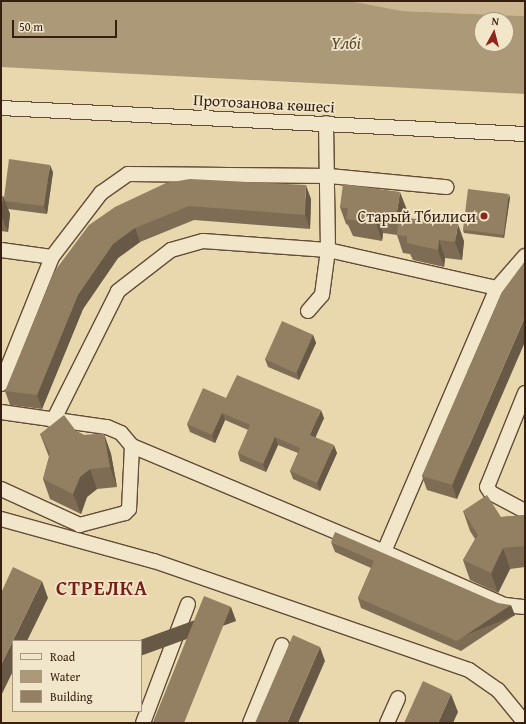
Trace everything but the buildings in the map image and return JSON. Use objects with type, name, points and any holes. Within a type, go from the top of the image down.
[{"type":"street","name":"Протозанова көшесі","points":[[1,108],[525,134]]},
{"type":"street","points":[[308,312],[322,295],[328,250],[330,176],[326,123]]},
{"type":"street","points":[[1,384],[52,257],[101,193],[128,174],[330,176],[446,187]]},
{"type":"street","points":[[53,421],[118,291],[171,250],[203,241],[328,250],[497,288]]},
{"type":"street","points":[[1,250],[52,257]]},
{"type":"street","points":[[384,552],[497,288],[525,256]]},
{"type":"street","points":[[525,393],[487,487],[491,493],[525,511]]},
{"type":"street","points":[[1,412],[53,421],[107,427],[121,433],[132,446],[384,552],[505,605],[525,607]]},
{"type":"street","points":[[1,489],[80,525],[125,513],[129,508],[132,446]]},
{"type":"street","points":[[1,519],[154,561],[469,670],[498,690],[525,723]]},
{"type":"street","points":[[142,723],[188,604]]},
{"type":"street","points":[[250,723],[282,645]]},
{"type":"street","points":[[387,723],[398,698]]},
{"type":"shaded area","points":[[350,1],[525,1],[525,16],[514,16],[514,12],[474,12],[474,14],[403,11]]},
{"type":"water","name":"Үлбі","points":[[1,1],[350,1],[403,11],[474,14],[474,52],[514,52],[514,16],[525,16],[525,94],[1,67]]},
{"type":"place","name":"Старый Тбилиси","points":[[484,216]]},
{"type":"district","name":"СТРЕЛКА","points":[[102,587]]}]
